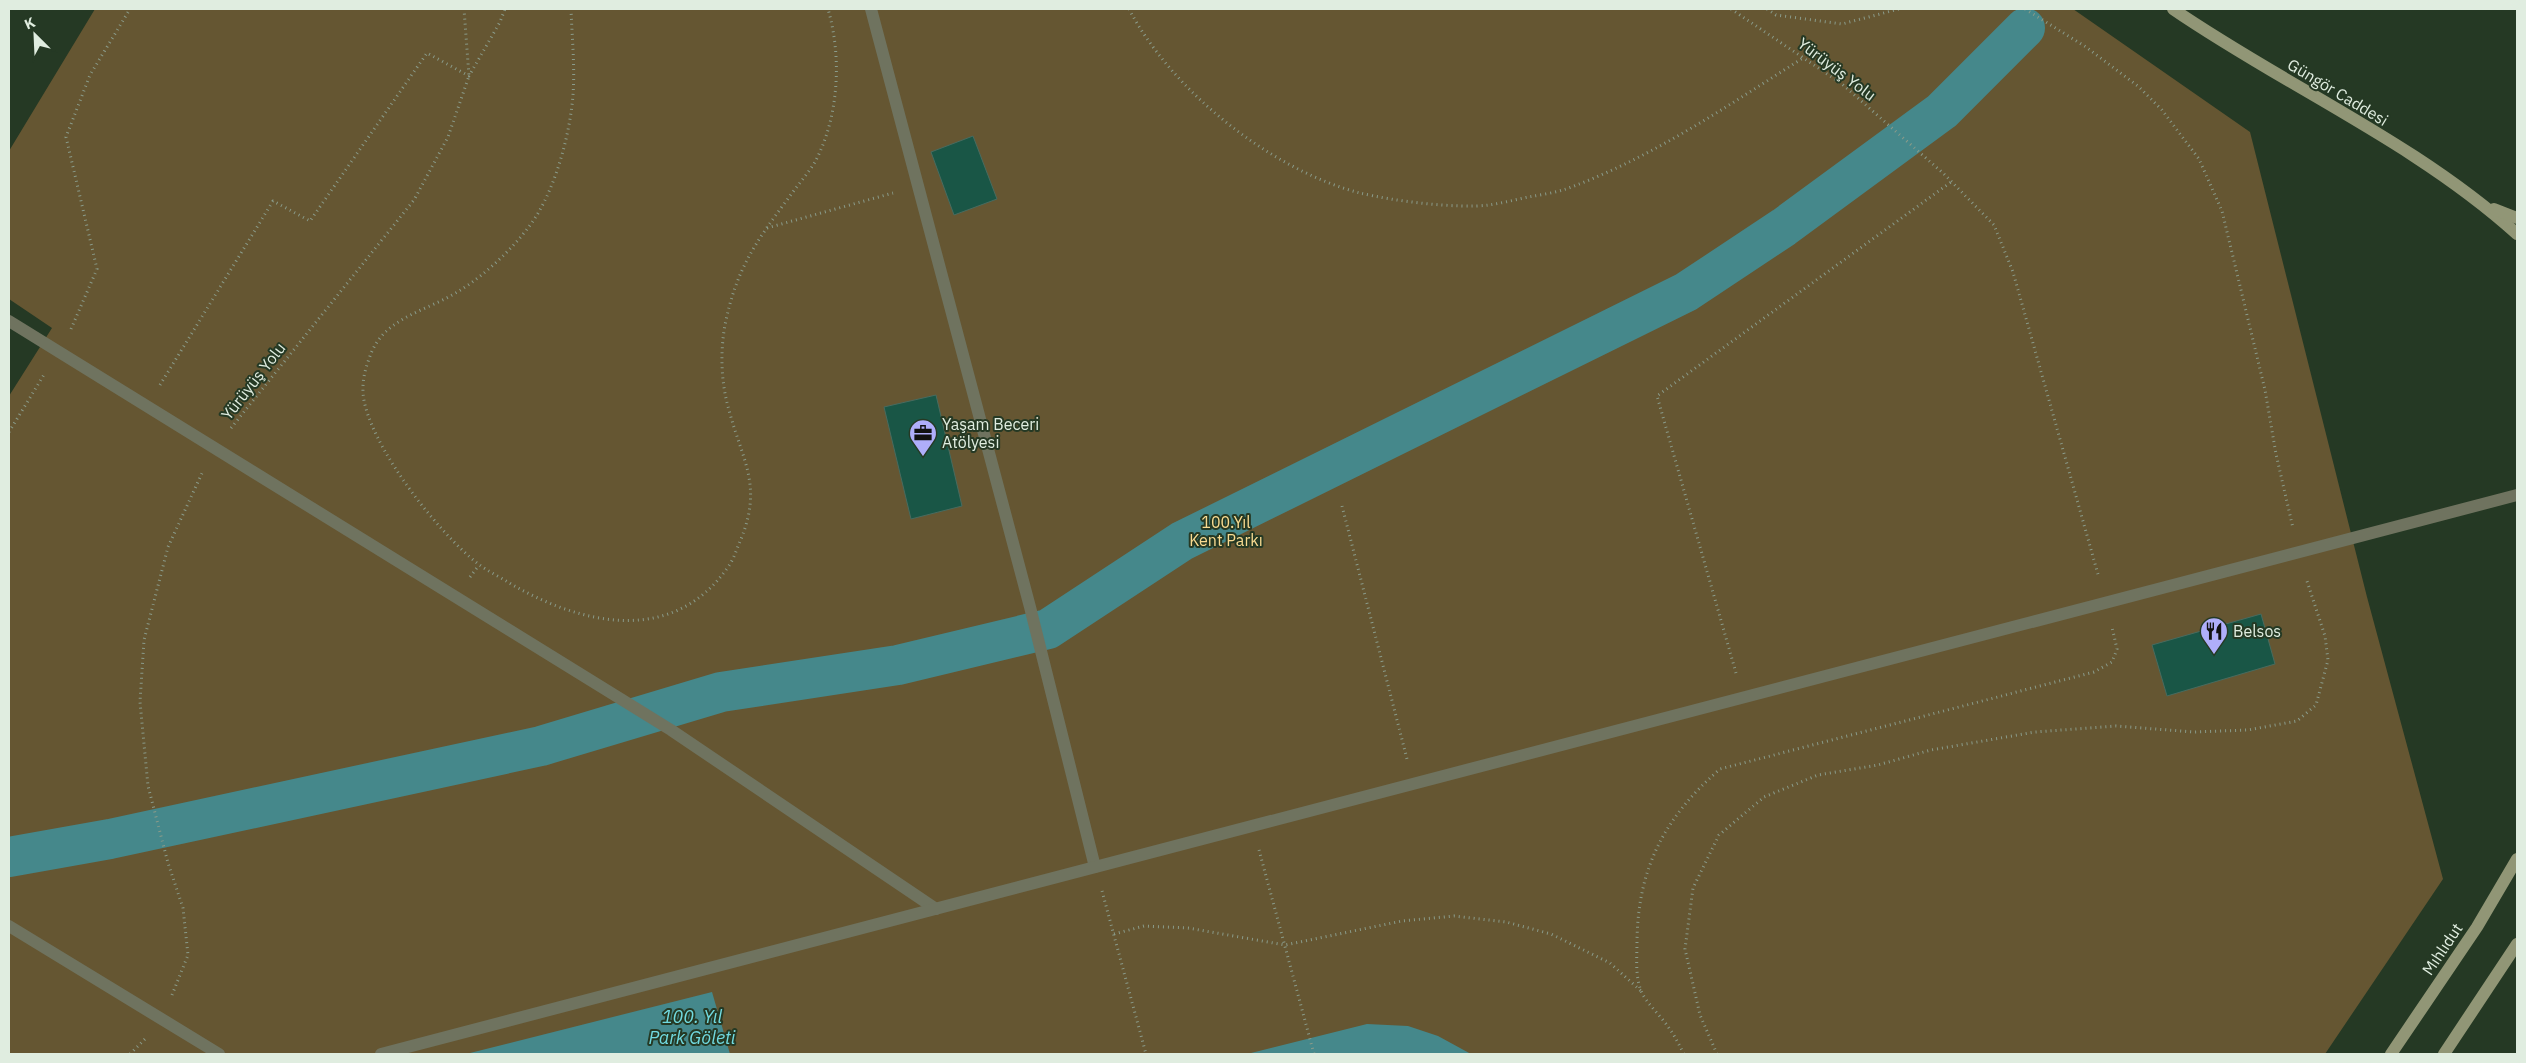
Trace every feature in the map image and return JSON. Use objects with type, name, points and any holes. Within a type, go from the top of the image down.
[{"type":"main road","name":"Güngör Caddesi","points":[[2173,9],[2404,151],[2485,205]]},
{"type":"main road","points":[[2485,205],[2517,218]]},
{"type":"main road","points":[[2485,205],[2517,234]]},
{"type":"main road","name":"Mıhlıdut","points":[[2391,1054],[2477,927],[2517,859]]},
{"type":"main road","points":[[2444,1054],[2517,944]]},
{"type":"street","points":[[871,9],[1030,607],[1095,867]]},
{"type":"street","points":[[9,321],[671,730],[936,909]]},
{"type":"street","points":[[381,1054],[2517,495]]},
{"type":"street","points":[[9,926],[218,1054]]},
{"type":"path","points":[[9,432],[72,328],[97,269],[66,138],[90,74],[130,9]]},
{"type":"path","name":"Yürüyüş Yolu","points":[[159,1018],[171,998],[188,955],[183,908],[165,853],[148,786],[140,702],[144,640],[168,547],[206,464],[216,449],[243,412],[358,272],[414,200],[448,136],[469,76],[464,9]]},
{"type":"path","points":[[147,407],[273,201],[310,221],[427,53],[469,76],[500,22],[505,9]]},
{"type":"path","points":[[571,9],[573,95],[562,158],[539,213],[514,246],[460,291],[386,328],[371,351],[362,378],[365,406],[382,444],[409,490],[442,532],[479,565],[526,592],[566,610],[602,620],[643,620],[671,614],[703,596],[730,565],[746,526],[752,490],[742,446],[729,411],[722,375],[724,330],[732,292],[746,258],[814,163],[828,131],[835,94],[837,61],[828,9]]},
{"type":"path","points":[[1130,9],[1166,63],[1202,103],[1258,147],[1302,171],[1360,193],[1427,204],[1488,205],[1565,190],[1638,159],[1804,58]]},
{"type":"path","name":"Yürüyüş Yolu","points":[[1732,9],[1842,84],[1923,156]]},
{"type":"path","points":[[1767,9],[1776,15],[1842,24],[1899,9]]},
{"type":"path","points":[[1717,1054],[1700,1015],[1685,950],[1693,888],[1719,835],[1764,796],[1818,775],[1878,765],[1931,750],[2035,732],[2116,726],[2194,732],[2248,730],[2297,721],[2316,705],[2328,660],[2325,636],[2299,552],[2276,454],[2265,390],[2222,211],[2199,159],[2162,110],[2139,87],[2086,46],[2025,9]]},
{"type":"path","points":[[1743,698],[1657,396],[1952,182]]},
{"type":"path","points":[[766,228],[918,186]]},
{"type":"path","points":[[1342,506],[1413,784]]},
{"type":"path","points":[[1252,826],[1314,1054]]},
{"type":"path","points":[[1095,867],[1146,1054]]},
{"type":"path","points":[[1114,934],[1144,926],[1188,928],[1285,945],[1402,921],[1454,916],[1506,922],[1551,934],[1610,963],[1642,992]]},
{"type":"path","points":[[130,1054],[140,1045],[159,1018]]},
{"type":"green space","name":"100.Yıl Kent Parkı","points":[[95,9],[2073,9],[2250,132],[2367,597],[2443,879],[2325,1054],[9,1054],[9,396],[52,328],[9,299],[9,151]]},
{"type":"water","name":"100. Yıl Park Göleti","points":[[712,992],[730,1054],[466,1054]]},
{"type":"water","points":[[1367,1024],[1408,1026],[1438,1036],[1471,1054],[1247,1054]]},
{"type":"building","points":[[973,136],[997,199],[954,215],[931,152]]},
{"type":"building","name":"Yaşam Beceri Atölyesi","points":[[936,395],[962,506],[911,519],[884,407]]},
{"type":"building","name":"Belsos","points":[[2261,614],[2275,664],[2167,696],[2152,645]]},
{"type":"waterway","points":[[9,857],[110,839],[541,746],[721,692],[898,665],[1048,629],[1182,541],[1686,292],[1784,227],[1942,111],[2025,28]]},
{"type":"place","name":"Yaşam Beceri Atölyesi","points":[[923,457]]},
{"type":"place","name":"Belsos","points":[[2214,655]]}]
